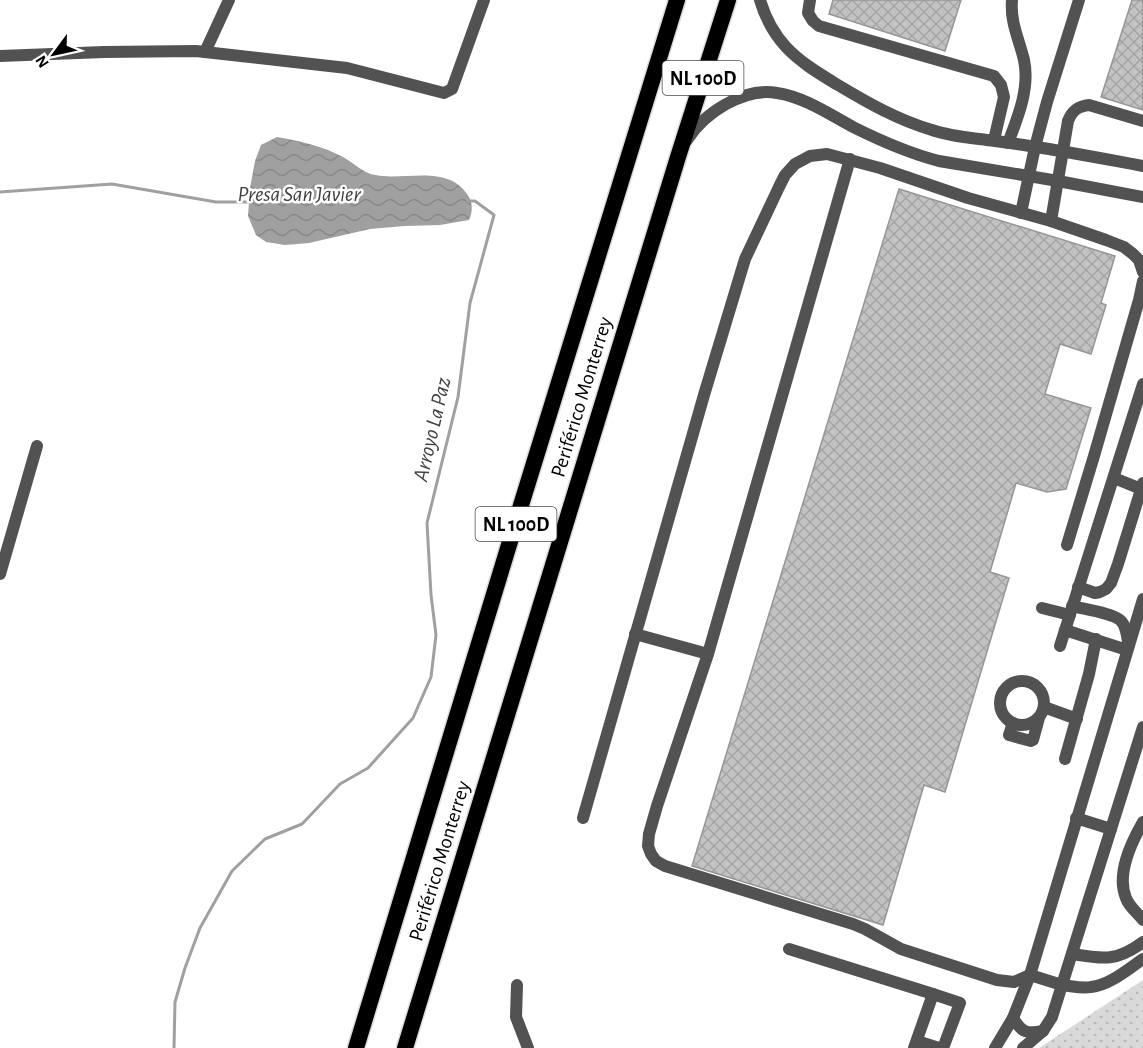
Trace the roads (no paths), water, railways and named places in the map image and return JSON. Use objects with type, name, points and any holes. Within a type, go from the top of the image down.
[{"type":"highway","name":"Periférico Monterrey","points":[[356,1048],[677,0]]},
{"type":"highway","name":"Periférico Monterrey","points":[[405,1048],[728,0]]},
{"type":"lane","points":[[205,52],[229,0]]},
{"type":"lane","points":[[0,56],[104,52],[205,52],[347,68],[444,93],[452,89],[484,0]]},
{"type":"lane","points":[[760,0],[771,27],[796,57],[893,116],[933,131],[1143,166]]},
{"type":"lane","points":[[810,0],[808,13],[819,26],[994,76],[1001,85],[1004,97],[994,140]]},
{"type":"lane","points":[[1008,143],[1021,107],[1025,86],[1024,60],[1014,28],[1012,0]]},
{"type":"lane","points":[[1022,213],[1035,147],[1047,102],[1080,0]]},
{"type":"lane","points":[[678,157],[698,125],[718,109],[734,100],[752,95],[776,93],[804,101],[889,144],[923,157],[1143,197]]},
{"type":"lane","points":[[1051,221],[1071,114],[1080,107],[1089,105],[1143,121]]},
{"type":"lane","points":[[998,126],[1013,129]]},
{"type":"lane","points":[[583,818],[700,407],[745,259],[778,187],[795,164],[810,156],[827,154],[850,159],[968,198],[1051,221],[1124,247],[1139,260],[1143,272]]},
{"type":"lane","points":[[850,159],[708,654],[657,806],[648,846],[656,861],[665,866],[853,924],[901,949],[987,976],[1014,982],[1030,975],[1062,985],[1085,988],[1100,986],[1143,959]]},
{"type":"lane","points":[[1067,545],[1101,434],[1143,281]]},
{"type":"lane","points":[[1060,646],[1143,384]]},
{"type":"lane","points":[[0,574],[37,446]]},
{"type":"lane","points":[[1078,587],[1101,592],[1111,583],[1118,564],[1142,486],[1114,478]]},
{"type":"lane","points":[[1120,620],[1142,604]]},
{"type":"lane","points":[[995,1048],[1013,1018],[1030,975],[1142,604]]},
{"type":"lane","points":[[1042,608],[1110,615],[1120,620],[1127,633],[1128,648]]},
{"type":"lane","points":[[1065,630],[1128,648]]},
{"type":"lane","points":[[636,634],[708,654]]},
{"type":"lane","points":[[1065,759],[1089,674],[1096,639]]},
{"type":"lane","points":[[1013,723],[1009,735],[1033,740],[1041,712],[1042,695],[1035,686],[1025,681],[1014,683],[1005,690],[1000,700],[1002,711],[1009,720],[1023,725],[1029,724],[1041,712]]},
{"type":"lane","points":[[1041,712],[1077,718]]},
{"type":"lane","points":[[1023,1048],[1043,1031],[1052,1017],[1143,727]]},
{"type":"lane","points":[[1076,818],[1111,829]]},
{"type":"lane","points":[[1143,822],[1128,854],[1122,886],[1130,906],[1143,920]]},
{"type":"lane","points":[[1072,954],[1100,958],[1114,957],[1125,954],[1143,942]]},
{"type":"lane","points":[[789,949],[933,994],[960,1003],[941,1048],[915,1044],[933,994]]},
{"type":"lane","points":[[517,984],[516,1017],[528,1048]]},
{"type":"lane","points":[[1013,1018],[1019,1028],[1030,1034],[1043,1031]]},
{"type":"water","name":"Presa San Javier","points":[[277,137],[327,150],[375,175],[437,176],[448,179],[458,185],[469,197],[472,207],[469,220],[440,225],[370,229],[309,243],[285,245],[266,242],[256,235],[248,216],[250,188],[255,161],[261,145]]},
{"type":"waterway","name":"Arroyo La Paz","points":[[0,192],[112,184],[216,202],[251,202]]},
{"type":"waterway","name":"Arroyo La Paz","points":[[174,1048],[175,1002],[185,968],[200,928],[232,871],[265,839],[302,824],[340,784],[368,768],[413,718],[431,677],[436,635],[427,523],[458,397],[470,303],[494,215],[475,201],[468,201]]}]
